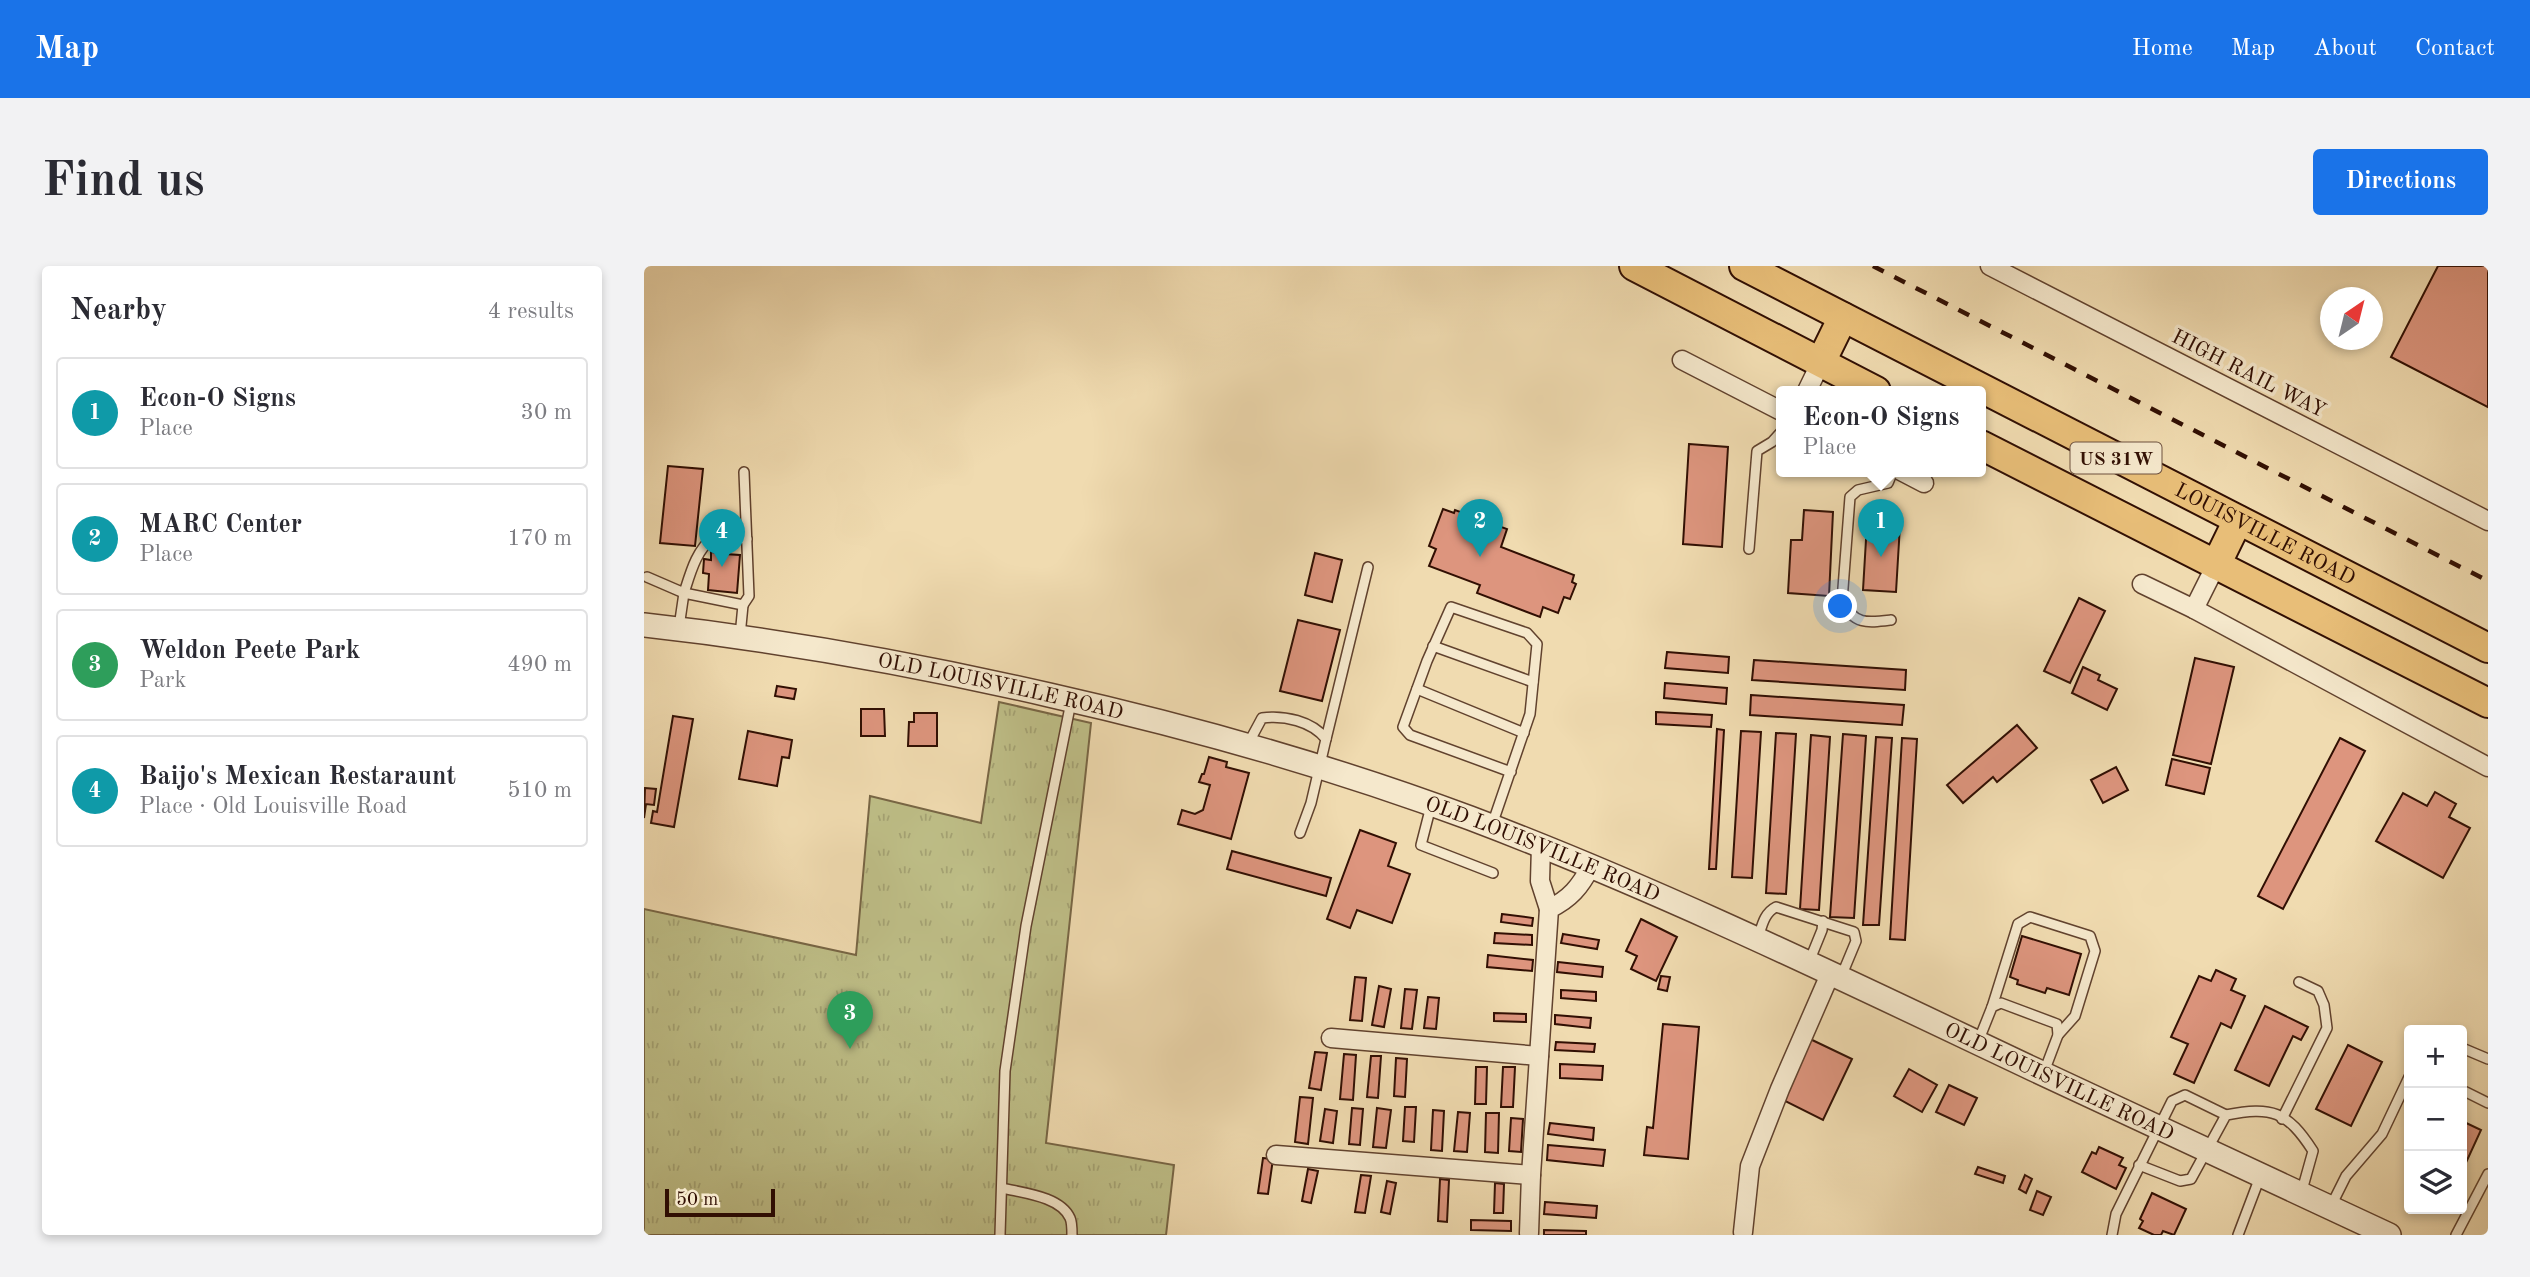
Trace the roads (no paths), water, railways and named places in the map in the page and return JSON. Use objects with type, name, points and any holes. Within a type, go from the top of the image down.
[{"type":"main road","points":[[1634,266],[1867,386]]},
{"type":"main road","name":"LOUISVILLE ROAD","points":[[1744,266],[1977,386]]},
{"type":"main road","points":[[1821,362],[1843,317]]},
{"type":"main road","name":"LOUISVILLE ROAD","points":[[1986,390],[2488,648]]},
{"type":"main road","name":"US 31W","points":[[1986,448],[2488,703]]},
{"type":"main road","points":[[2216,565],[2238,520]]},
{"type":"street","name":"HIGH RAIL WAY","points":[[1990,266],[2488,520]]},
{"type":"street","points":[[1682,360],[1776,408]]},
{"type":"street","points":[[1809,386],[1821,362]]},
{"type":"street","points":[[1912,477],[1924,483]]},
{"type":"street","points":[[2194,608],[2216,565]]},
{"type":"street","points":[[2142,584],[2194,608],[2488,767]]},
{"type":"street","name":"OLD LOUISVILLE ROAD","points":[[644,625],[740,636],[958,674],[1247,745],[1432,805],[1591,866],[1758,938],[2389,1235]]},
{"type":"street","points":[[1529,1233],[1549,909],[1540,881],[1541,846]]},
{"type":"street","points":[[1549,909],[1566,901],[1580,887],[1591,866]]},
{"type":"street","points":[[1743,1232],[1750,1166],[1780,1089],[1836,975]]},
{"type":"street","points":[[1331,1038],[1539,1056]]},
{"type":"street","points":[[1276,1155],[1531,1175]]},
{"type":"lane","points":[[1749,549],[1757,451],[1776,438]]},
{"type":"lane","points":[[740,636],[743,605],[749,596],[744,472]]},
{"type":"lane","points":[[1890,477],[1888,483],[1858,490],[1850,497],[1842,601],[1849,614],[1867,623],[1891,620]]},
{"type":"lane","points":[[678,629],[684,593],[697,555],[704,544],[714,536],[747,539]]},
{"type":"lane","points":[[1300,833],[1311,803],[1368,567]]},
{"type":"lane","points":[[647,577],[684,593],[743,605]]},
{"type":"lane","points":[[1492,827],[1511,772],[1530,714],[1537,644],[1527,633],[1451,607],[1433,646],[1403,727],[1410,735],[1511,772]]},
{"type":"lane","points":[[1433,646],[1533,681]]},
{"type":"lane","points":[[1417,689],[1524,733]]},
{"type":"lane","points":[[999,1235],[1005,1072],[1026,926],[1071,700]]},
{"type":"lane","points":[[1247,745],[1262,718],[1278,716],[1318,729],[1326,739]]},
{"type":"lane","points":[[1432,805],[1421,845],[1493,873]]},
{"type":"lane","points":[[1758,938],[1769,911],[1776,907],[1854,932],[1856,941],[1836,975]]},
{"type":"lane","points":[[1978,1043],[2018,924],[2030,917],[2090,936],[2095,951],[2075,1016],[2057,1035]]},
{"type":"lane","points":[[1809,962],[1823,921]]},
{"type":"lane","points":[[2283,1119],[2327,1028],[2324,1005],[2318,991],[2299,982]]},
{"type":"lane","points":[[1992,1007],[2001,1003],[2057,1024],[2057,1035],[2043,1074]]},
{"type":"lane","points":[[2467,1050],[2488,1059]]},
{"type":"lane","points":[[2330,1207],[2346,1176],[2382,1134],[2404,1088]]},
{"type":"lane","points":[[2467,1092],[2488,1103]]},
{"type":"lane","points":[[2112,1235],[2116,1214],[2157,1128],[2172,1101],[2185,1095],[2226,1115],[2267,1110],[2297,1127],[2313,1151],[2301,1194]]},
{"type":"lane","points":[[2139,1164],[2180,1181],[2191,1180],[2226,1115]]},
{"type":"lane","points":[[2456,1235],[2488,1174]]},
{"type":"lane","points":[[2238,1235],[2260,1175]]},
{"type":"lane","points":[[1002,1188],[1045,1199],[1060,1207],[1070,1217],[1072,1235]]},
{"type":"railway","points":[[1873,266],[2488,581]]},
{"type":"place","name":"MARC Center","points":[[1480,557]]},
{"type":"place","name":"Econ-O Signs","points":[[1881,557]]},
{"type":"place","name":"Baijo's Mexican Restaraunt","points":[[722,567]]},
{"type":"place","name":"Weldon Peete Park","points":[[850,1049]]}]
